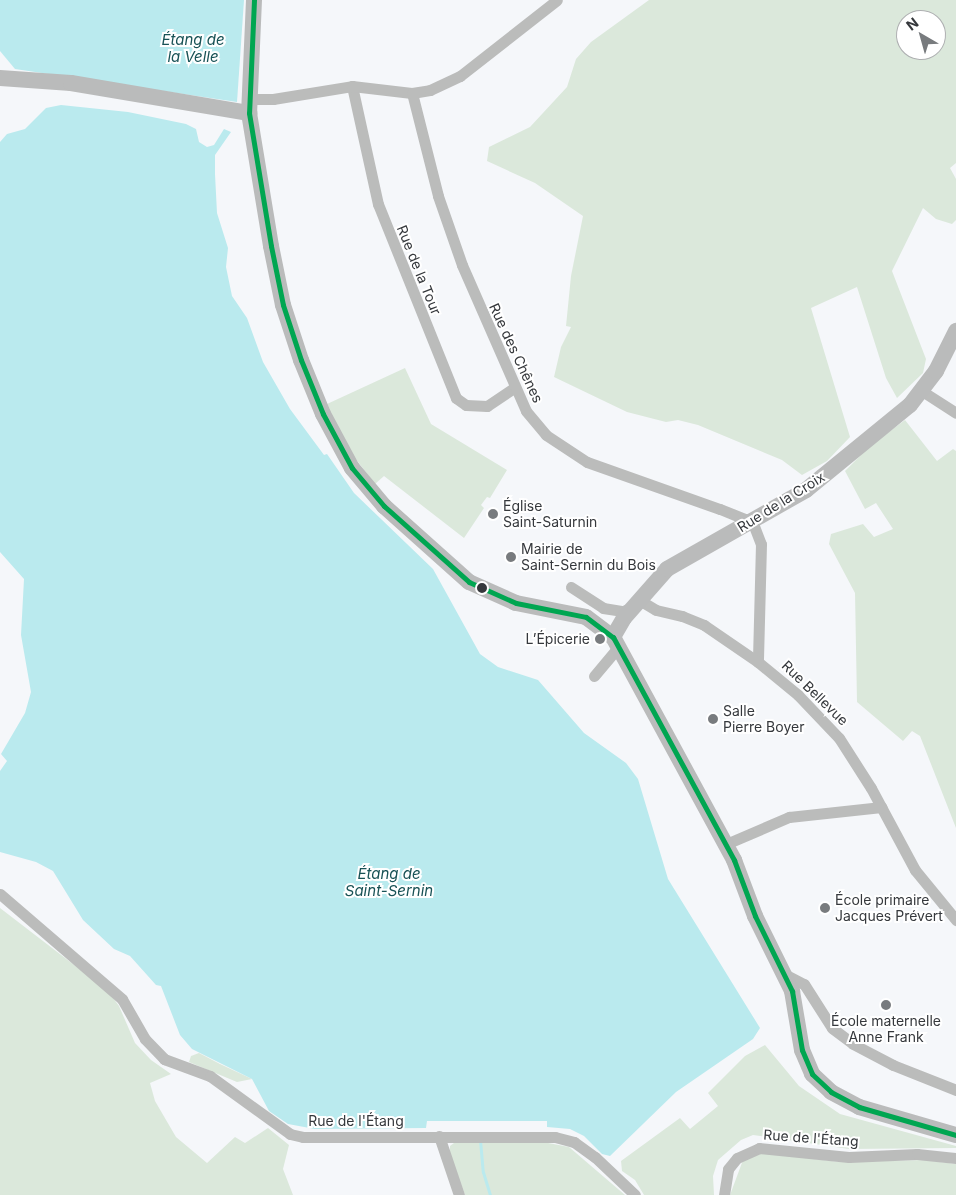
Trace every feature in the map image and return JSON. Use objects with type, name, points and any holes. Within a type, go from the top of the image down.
[{"type":"street","points":[[254,0],[249,106],[260,188],[284,305],[323,414],[352,468],[384,506],[469,582],[516,603],[572,613],[596,622],[616,638]]},
{"type":"street","points":[[0,78],[21,77],[249,106],[273,99],[352,86],[412,94],[430,90],[460,76],[557,0]]},
{"type":"street","name":"Rue de la Tour","points":[[352,86],[378,204],[456,398],[466,405],[487,406],[514,388]]},
{"type":"street","name":"Rue des Chênes","points":[[412,94],[438,196],[470,287],[526,412],[546,435],[587,462],[750,522]]},
{"type":"street","name":"Rue de la Croix","points":[[616,638],[638,603],[672,565],[822,479],[922,391],[956,331]]},
{"type":"street","points":[[922,391],[956,413]]},
{"type":"street","points":[[750,522],[761,544],[758,662]]},
{"type":"street","points":[[571,587],[594,604],[610,610],[623,611],[638,603]]},
{"type":"street","name":"Rue Bellevue","points":[[638,603],[704,625],[758,662],[798,695],[839,738],[881,807],[915,870],[956,920]]},
{"type":"street","points":[[594,604],[596,622]]},
{"type":"street","points":[[610,610],[616,638],[726,844],[755,916],[786,975],[792,991],[802,1050],[812,1074],[820,1083],[859,1107],[956,1136]]},
{"type":"street","points":[[594,676],[616,638]]},
{"type":"street","points":[[726,844],[789,817],[881,807]]},
{"type":"street","name":"Rue de l'Étang","points":[[0,894],[122,999],[145,1039],[164,1058],[223,1084],[275,1126],[303,1137],[555,1137],[574,1142],[635,1195]]},
{"type":"street","points":[[786,975],[804,984],[832,1028],[854,1044],[956,1090]]},
{"type":"street","points":[[438,1136],[459,1195]]},
{"type":"street","name":"Rue de l'Étang","points":[[724,1195],[728,1170],[737,1158],[760,1148],[849,1157],[917,1154],[956,1158]]},
{"type":"green space","points":[[649,0],[956,0],[956,163],[950,168],[956,179],[956,220],[952,224],[936,219],[923,208],[892,271],[926,359],[923,373],[897,398],[886,378],[857,287],[811,308],[850,437],[827,461],[802,475],[782,460],[698,425],[678,420],[666,422],[627,412],[554,377],[561,347],[571,327],[566,326],[571,276],[583,216],[535,183],[487,161],[489,147],[530,127],[567,87],[576,59],[591,42]]},
{"type":"green space","points":[[405,368],[431,424],[507,470],[490,498],[487,497],[481,505],[484,508],[464,538],[384,476],[375,484],[345,445],[327,404]]},
{"type":"green space","points":[[905,420],[937,461],[953,449],[956,451],[956,828],[920,736],[912,731],[903,741],[857,702],[855,593],[829,544],[831,534],[863,524],[874,537],[893,529],[876,503],[865,509],[845,471],[870,446]]},
{"type":"green space","points":[[0,908],[108,991],[119,1006],[135,1043],[151,1060],[171,1074],[150,1083],[155,1101],[176,1137],[207,1163],[235,1137],[245,1143],[268,1128],[289,1145],[283,1169],[293,1195],[0,1195]]},
{"type":"green space","points":[[765,1045],[799,1086],[840,1114],[956,1146],[956,1148],[849,1149],[753,1135],[741,1140],[718,1160],[713,1176],[714,1195],[644,1195],[635,1180],[622,1171],[621,1161],[680,1118],[690,1129],[718,1106],[708,1093],[745,1056]]},
{"type":"green space","points":[[199,1053],[252,1079],[237,1082],[189,1062],[191,1056]]},
{"type":"green space","points":[[458,1140],[543,1142],[569,1147],[625,1195],[465,1195],[450,1154],[450,1146]]},
{"type":"green space","points":[[763,1153],[840,1162],[924,1160],[956,1164],[956,1195],[730,1195],[743,1160]]},
{"type":"water","name":"Étang de la Velle","points":[[0,0],[244,0],[237,102],[15,69],[0,51]]},
{"type":"water","name":"Étang de Saint-Sernin","points":[[61,105],[128,112],[186,124],[196,129],[199,142],[207,147],[214,145],[224,129],[231,132],[215,155],[215,174],[217,213],[228,248],[226,267],[232,296],[247,318],[263,362],[290,409],[324,455],[327,454],[354,493],[433,569],[480,654],[498,667],[538,680],[584,733],[626,763],[638,779],[668,879],[760,1028],[753,1039],[676,1092],[610,1156],[602,1154],[584,1136],[570,1129],[547,1127],[547,1121],[427,1121],[426,1128],[315,1129],[288,1124],[269,1111],[252,1079],[192,1049],[180,1035],[161,986],[156,985],[130,956],[114,949],[83,920],[53,871],[36,862],[0,852],[0,771],[7,761],[1,754],[25,713],[31,692],[21,635],[24,579],[0,552],[0,142],[7,134],[25,129],[46,108]]},
{"type":"waterway","points":[[480,1140],[483,1172],[490,1195]]},
{"type":"transit line","points":[[254,0],[249,113],[271,246],[283,305],[301,360],[323,414],[352,468],[384,506],[469,582],[516,603],[586,617],[613,637],[734,860],[755,916],[792,991],[802,1050],[812,1074],[831,1092],[859,1107],[956,1135]]},
{"type":"place","name":"Église Saint-Saturnin","points":[[493,514]]},
{"type":"place","name":"Mairie de Saint-Sernin du Bois","points":[[511,557]]},
{"type":"place","name":"L’Épicerie","points":[[600,639]]},
{"type":"place","name":"Salle Pierre Boyer","points":[[713,719]]},
{"type":"place","name":"École primaire Jacques Prévert","points":[[825,908]]},
{"type":"place","name":"École maternelle Anne Frank","points":[[886,1005]]}]
